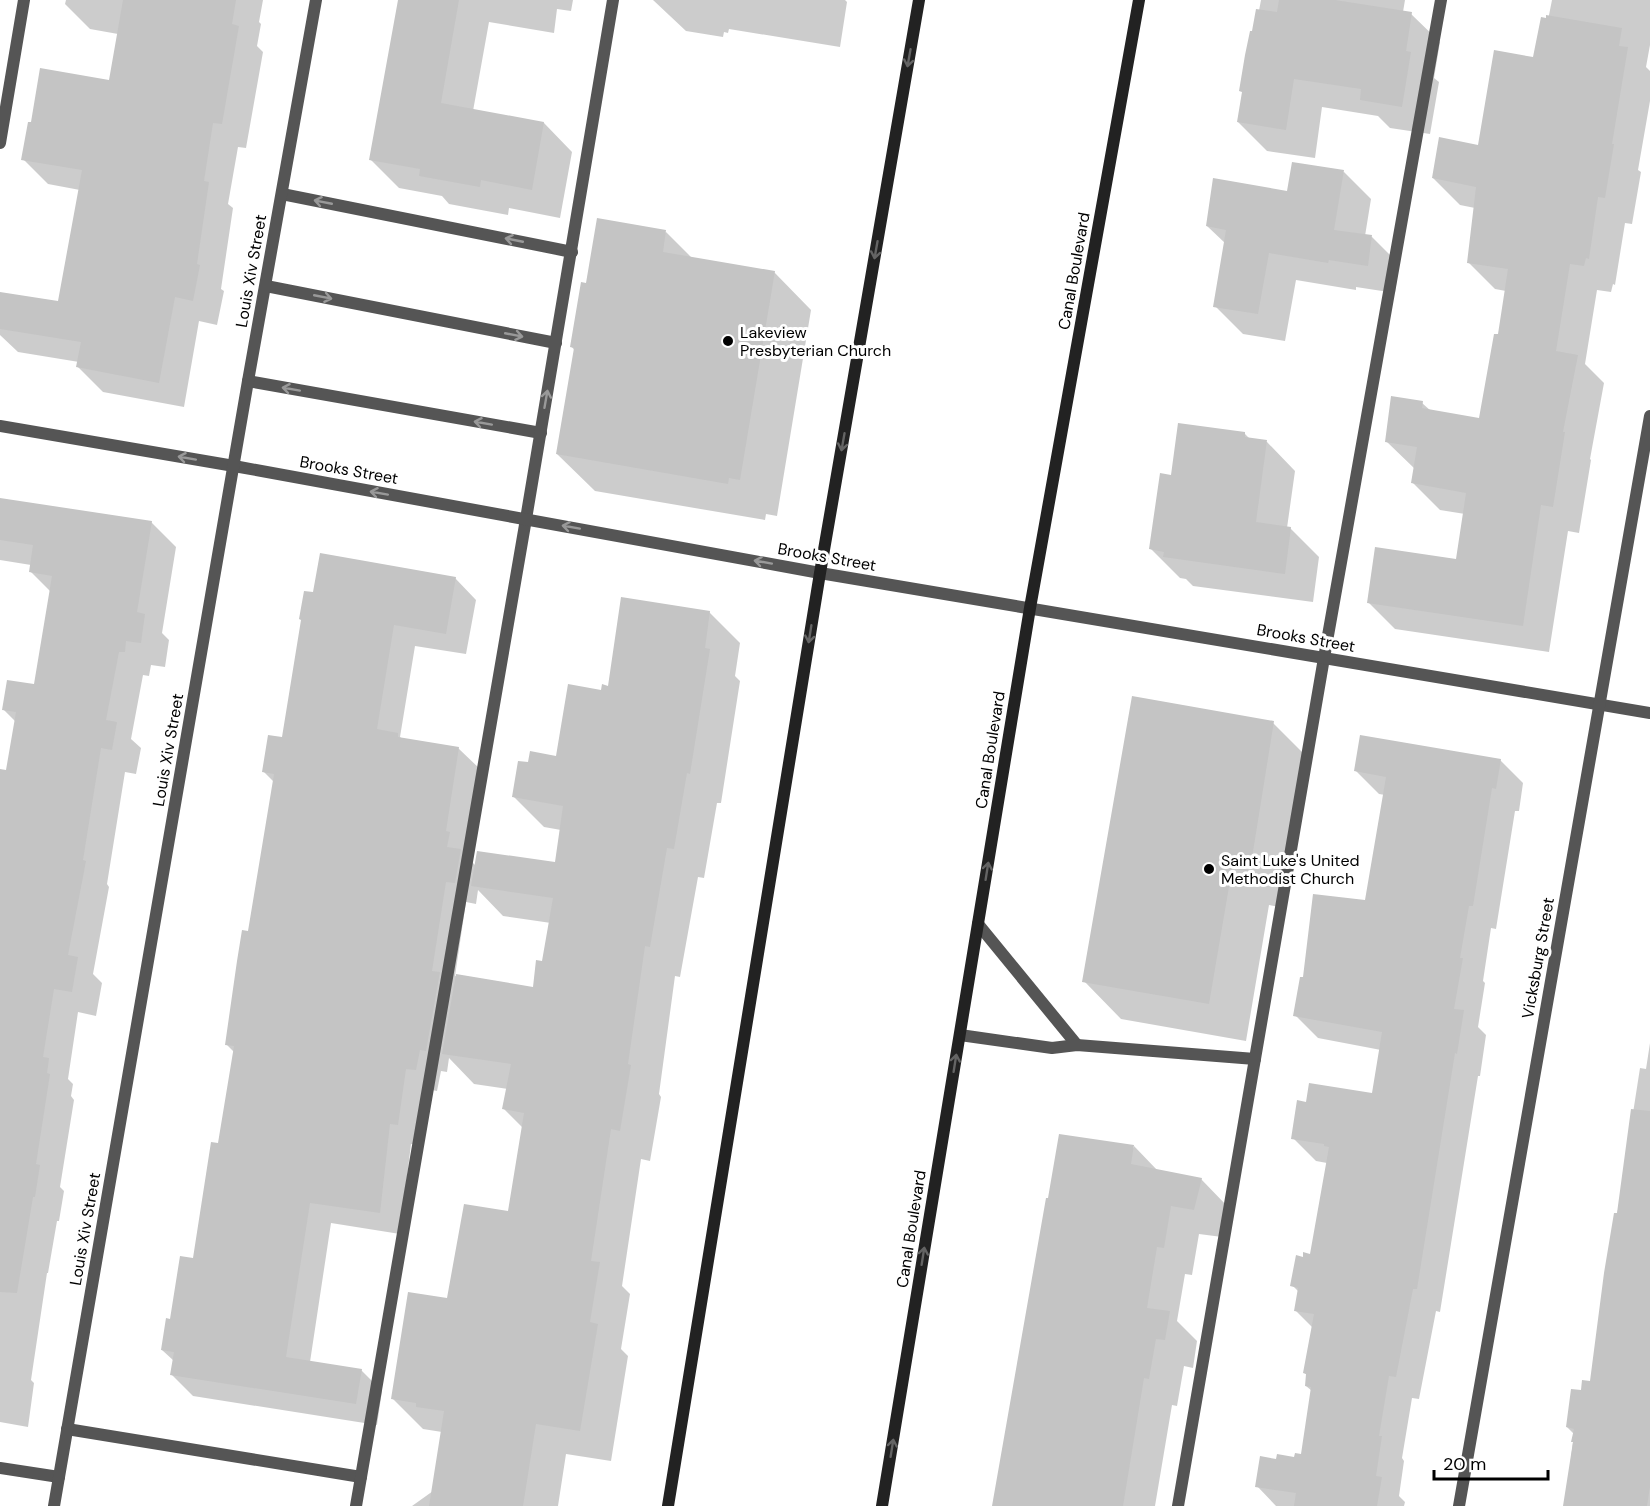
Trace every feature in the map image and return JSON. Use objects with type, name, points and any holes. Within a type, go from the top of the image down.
[{"type":"main road","points":[[668,1506],[820,573],[919,0]]},
{"type":"main road","name":"Canal Boulevard","points":[[882,1506],[1030,608],[1139,0]]},
{"type":"street","points":[[0,143],[24,0]]},
{"type":"street","name":"Louis Xiv Street","points":[[54,1506],[316,0]]},
{"type":"street","points":[[356,1506],[572,252],[613,0]]},
{"type":"street","points":[[1178,1506],[1324,658],[1441,0]]},
{"type":"street","points":[[282,194],[572,252]]},
{"type":"street","points":[[266,286],[556,343]]},
{"type":"street","points":[[248,381],[541,433]]},
{"type":"street","name":"Vicksburg Street","points":[[1459,1506],[1650,416]]},
{"type":"street","name":"Brooks Street","points":[[0,426],[234,466],[820,573],[1650,713]]},
{"type":"street","points":[[978,924],[1077,1045]]},
{"type":"street","points":[[960,1035],[1052,1048],[1077,1045],[1255,1059]]},
{"type":"street","points":[[68,1429],[361,1477]]},
{"type":"street","points":[[0,1468],[59,1478]]},
{"type":"building","points":[[123,0],[236,0],[232,24],[239,26],[222,124],[213,123],[204,181],[209,182],[197,264],[200,265],[193,301],[175,297],[159,383],[76,367],[81,342],[0,329],[0,292],[58,301],[82,170],[21,160],[28,122],[31,122],[40,68],[109,80]]},
{"type":"building","points":[[398,0],[459,0],[441,103],[544,122],[532,190],[481,180],[480,187],[419,176],[420,169],[369,160]]},
{"type":"building","points":[[1279,0],[1335,0],[1412,12],[1406,51],[1411,52],[1402,107],[1360,100],[1361,89],[1294,79],[1286,130],[1237,122],[1245,55],[1256,9],[1277,12]]},
{"type":"building","points":[[1546,15],[1622,28],[1619,46],[1628,47],[1605,198],[1598,197],[1589,259],[1586,258],[1584,266],[1570,264],[1556,351],[1578,355],[1563,432],[1565,432],[1553,507],[1541,505],[1523,626],[1367,603],[1375,547],[1456,559],[1466,493],[1411,483],[1417,447],[1385,442],[1391,396],[1423,401],[1422,408],[1479,418],[1494,334],[1498,334],[1508,269],[1467,263],[1476,187],[1432,178],[1439,137],[1478,145],[1494,50],[1533,57],[1541,17],[1546,18]]},
{"type":"building","points":[[1292,162],[1344,170],[1334,230],[1372,235],[1368,266],[1329,260],[1328,263],[1269,253],[1258,314],[1213,307],[1226,230],[1206,226],[1213,178],[1287,191]]},
{"type":"building","points":[[597,218],[666,230],[663,252],[775,271],[740,480],[729,478],[728,484],[556,454],[574,348],[570,347],[581,282],[586,283]]},
{"type":"building","points":[[1178,423],[1245,432],[1245,437],[1267,440],[1256,522],[1291,527],[1285,574],[1163,557],[1164,552],[1149,549],[1160,473],[1171,475]]},
{"type":"building","points":[[0,498],[152,521],[137,612],[145,614],[141,643],[126,641],[125,652],[119,652],[106,720],[117,722],[112,750],[101,748],[83,860],[86,861],[68,955],[78,957],[72,992],[54,989],[43,1057],[49,1058],[47,1073],[50,1074],[36,1164],[40,1165],[17,1293],[0,1292],[0,769],[6,770],[16,712],[2,710],[7,680],[34,684],[52,576],[29,572],[33,545],[0,540]]},
{"type":"building","points":[[320,553],[456,577],[446,634],[394,625],[377,729],[398,733],[398,737],[459,747],[446,831],[450,832],[447,847],[461,849],[455,883],[446,882],[432,971],[440,972],[426,1051],[420,1050],[416,1070],[406,1069],[398,1125],[390,1124],[380,1213],[310,1203],[286,1357],[362,1369],[356,1404],[170,1375],[174,1352],[161,1350],[166,1318],[170,1319],[180,1256],[193,1258],[211,1142],[218,1143],[234,1046],[225,1045],[237,961],[242,930],[248,931],[274,774],[262,772],[268,735],[282,737],[304,591],[313,592]]},
{"type":"building","points":[[621,597],[710,611],[705,648],[710,649],[690,774],[687,773],[674,849],[667,848],[650,947],[645,946],[628,1064],[631,1065],[620,1131],[611,1129],[591,1261],[600,1262],[590,1322],[598,1324],[580,1431],[536,1424],[523,1506],[429,1506],[444,1411],[416,1407],[416,1403],[391,1399],[408,1292],[447,1298],[464,1204],[508,1211],[524,1113],[502,1109],[511,1064],[442,1054],[456,974],[533,987],[536,960],[542,961],[553,898],[471,886],[477,851],[555,862],[563,806],[512,797],[518,761],[528,762],[530,751],[556,756],[568,684],[601,690],[602,684],[608,686]]},
{"type":"building","name":"Saint Luke's United Methodist Church","points":[[1132,696],[1274,721],[1251,864],[1249,864],[1248,871],[1232,869],[1209,1004],[1082,982]]},
{"type":"building","points":[[1360,735],[1501,759],[1496,789],[1492,788],[1473,906],[1469,906],[1460,958],[1463,958],[1454,1009],[1464,1010],[1417,1289],[1413,1289],[1396,1377],[1389,1376],[1379,1436],[1382,1436],[1376,1476],[1382,1477],[1377,1506],[1294,1506],[1296,1493],[1255,1487],[1260,1456],[1276,1459],[1277,1454],[1294,1457],[1295,1453],[1301,1454],[1311,1387],[1305,1386],[1306,1374],[1303,1373],[1314,1314],[1294,1311],[1298,1288],[1290,1286],[1296,1255],[1303,1257],[1303,1252],[1310,1254],[1329,1147],[1324,1144],[1291,1139],[1297,1100],[1306,1102],[1309,1083],[1372,1093],[1382,1032],[1293,1016],[1300,977],[1303,977],[1313,894],[1365,900],[1386,777],[1354,771]]},
{"type":"building","points":[[1631,1109],[1650,1111],[1650,1487],[1647,1506],[1563,1506],[1574,1429],[1566,1427],[1571,1389],[1581,1390],[1582,1380],[1590,1381],[1604,1273],[1614,1213],[1617,1213]]},
{"type":"building","points":[[1059,1134],[1134,1145],[1131,1164],[1202,1178],[1194,1210],[1171,1206],[1164,1248],[1157,1247],[1147,1308],[1170,1311],[1165,1340],[1156,1339],[1149,1379],[1144,1378],[1123,1506],[992,1506],[1046,1198],[1048,1198]]},
{"type":"place","name":"Lakeview Presbyterian Church","points":[[728,341]]},
{"type":"place","name":"Saint Luke's United Methodist Church","points":[[1209,869]]}]
